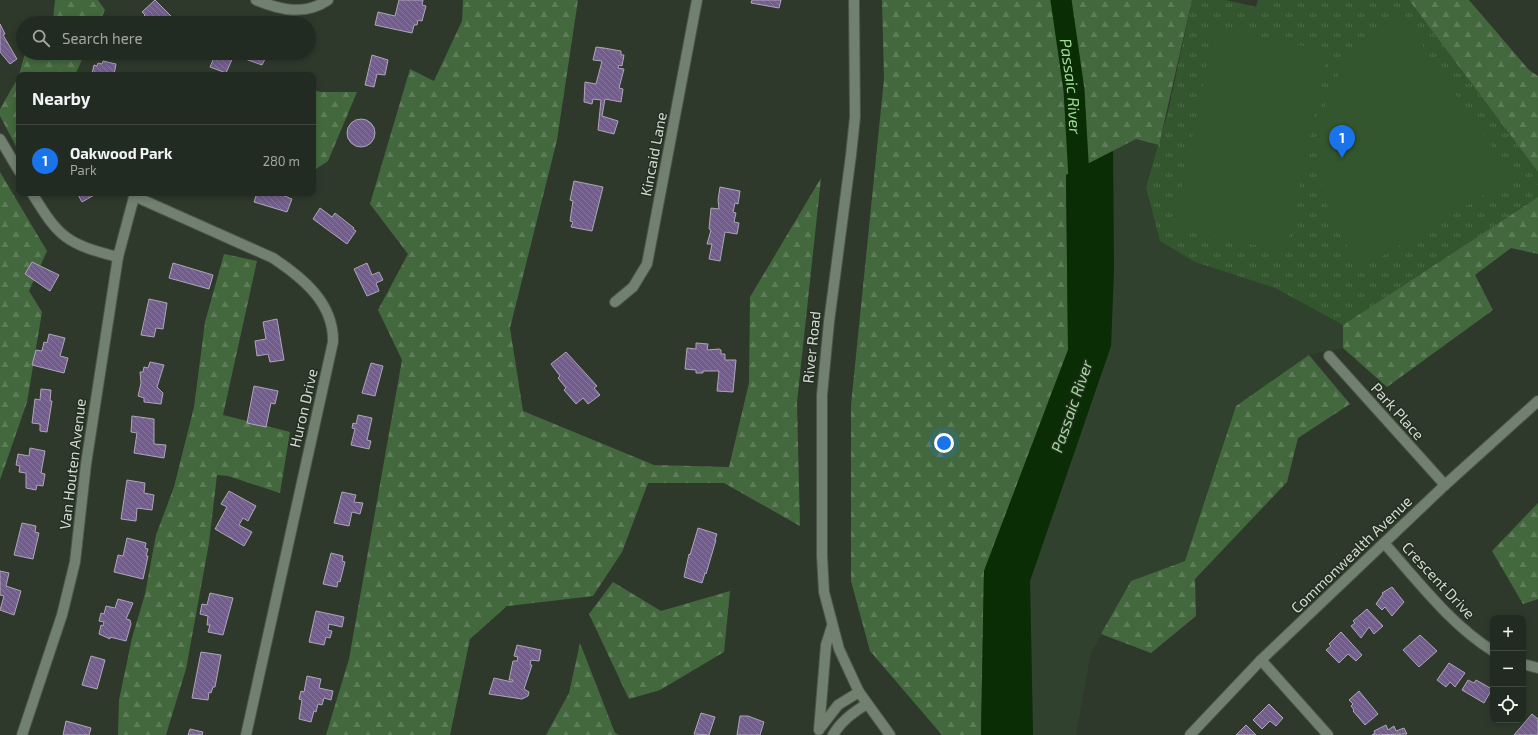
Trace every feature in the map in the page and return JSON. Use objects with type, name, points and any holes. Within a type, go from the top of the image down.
[{"type":"street","points":[[256,0],[282,9],[295,10],[312,9],[328,0]]},
{"type":"street","name":"Kincaid Lane","points":[[615,302],[633,287],[647,264],[697,0]]},
{"type":"street","name":"River Road","points":[[854,0],[855,117],[852,155],[829,322],[822,395],[822,563],[824,592],[839,649],[859,692],[890,735]]},
{"type":"street","points":[[0,139],[16,166]]},
{"type":"street","points":[[34,196],[56,230],[69,240],[87,249],[118,257]]},
{"type":"street","name":"Van Houten Avenue","points":[[22,735],[62,615],[75,562],[86,464],[118,257],[134,196]]},
{"type":"street","name":"Huron Drive","points":[[136,196],[273,258],[289,268],[324,303],[330,316],[333,330],[333,342],[246,735]]},
{"type":"street","name":"Park Place","points":[[1329,356],[1446,485]]},
{"type":"street","name":"Commonwealth Avenue","points":[[1190,735],[1261,660],[1446,485],[1538,401]]},
{"type":"street","name":"Crescent Drive","points":[[1384,543],[1452,618],[1468,633],[1490,649]]},
{"type":"street","points":[[818,732],[826,645],[832,626]]},
{"type":"street","points":[[1261,660],[1328,735]]},
{"type":"street","points":[[1526,665],[1538,668]]},
{"type":"street","points":[[818,732],[824,721],[838,705],[859,692]]},
{"type":"street","points":[[833,735],[838,727],[848,717],[867,704]]},
{"type":"shaded area","points":[[1136,139],[1159,145],[1146,187],[1195,262],[1275,288],[1343,325],[1343,348],[1309,355],[1236,406],[1185,561],[1131,581],[1091,653],[1076,735],[1033,735],[1030,581],[1111,346],[1114,269],[1113,151]]},
{"type":"green space","points":[[55,0],[98,0],[105,10],[102,16],[53,16]]},
{"type":"green space","points":[[463,0],[578,0],[557,140],[510,328],[523,411],[654,465],[729,467],[749,383],[750,297],[821,178],[797,402],[800,526],[724,483],[648,483],[622,552],[593,596],[507,606],[470,639],[450,735],[326,735],[349,659],[402,360],[378,310],[408,254],[370,204],[410,69],[434,81],[462,21]]},
{"type":"green space","points":[[882,0],[1192,0],[1159,145],[1136,139],[1066,175],[1068,350],[984,571],[981,735],[942,735],[870,651],[851,581],[851,405],[884,79]]},
{"type":"green space","points":[[1192,0],[1226,0],[1256,7],[1258,0],[1409,0],[1538,172],[1538,197],[1343,325],[1275,288],[1195,262],[1160,241],[1146,187],[1168,112]]},
{"type":"green space","points":[[1409,0],[1469,0],[1529,70],[1538,76],[1538,172]]},
{"type":"green space","points":[[1400,13],[1513,178],[1362,268],[1336,226],[1328,208],[1321,178],[1319,137],[1322,118],[1328,98],[1346,62],[1364,42]]},
{"type":"green space","points":[[1215,28],[1328,51],[1286,251],[1173,228]]},
{"type":"green space","points":[[23,60],[82,60],[76,72],[20,72]]},
{"type":"green space","points":[[16,81],[16,146],[0,116],[0,109]]},
{"type":"green space","points":[[316,91],[357,92],[328,161],[316,169]]},
{"type":"green space","points":[[0,172],[47,251],[29,291],[42,312],[27,402],[0,480]]},
{"type":"green space","points":[[1538,197],[1538,254],[1511,248],[1475,275],[1493,310],[1387,387],[1343,348],[1343,325]]},
{"type":"green space","points":[[224,254],[257,261],[223,415],[290,432],[280,493],[228,476],[217,475],[209,543],[186,669],[166,735],[118,735],[119,700],[132,638],[145,594],[156,535],[174,487],[194,407],[205,322]]},
{"type":"green space","points":[[1309,355],[1350,404],[1298,438],[1287,482],[1195,579],[1196,616],[1151,653],[1101,634],[1131,581],[1185,561],[1236,406]]},
{"type":"green space","points":[[1538,503],[1538,599],[1523,604],[1492,551]]},
{"type":"green space","points":[[613,582],[661,611],[730,591],[724,652],[660,690],[629,699],[589,614]]},
{"type":"green space","points":[[580,643],[615,733],[619,735],[546,735],[569,693]]},
{"type":"water","points":[[1113,151],[1114,269],[1111,346],[1030,581],[1033,735],[981,735],[984,571],[1068,350],[1066,175]]},
{"type":"building","points":[[155,0],[171,16],[144,16],[145,15],[142,12]]},
{"type":"building","points":[[399,0],[423,0],[422,5],[426,6],[422,21],[418,20],[417,25],[414,25],[412,33],[375,25],[378,12],[395,16]]},
{"type":"building","points":[[752,0],[781,0],[779,8],[751,3]]},
{"type":"building","points":[[0,24],[5,34],[3,35],[16,60],[10,64],[0,52]]},
{"type":"building","points":[[596,47],[621,51],[621,55],[624,55],[622,66],[619,65],[618,68],[624,69],[619,88],[623,89],[621,102],[605,99],[602,116],[618,121],[614,134],[598,130],[601,100],[593,99],[592,104],[584,102],[585,82],[596,84],[602,61],[593,60]]},
{"type":"building","points":[[372,55],[388,60],[385,75],[377,74],[374,87],[365,85]]},
{"type":"building","points":[[213,60],[232,60],[226,72],[210,67]]},
{"type":"building","points":[[248,60],[264,60],[262,65]]},
{"type":"building","points":[[103,61],[116,64],[115,72],[92,72],[94,65],[97,66],[98,63],[102,64]]},
{"type":"building","points":[[361,119],[371,123],[375,133],[371,143],[361,147],[351,143],[347,133],[351,123]]},
{"type":"building","points":[[574,181],[603,187],[592,231],[571,227],[573,222],[570,221],[573,201],[570,200]]},
{"type":"building","points":[[720,187],[740,191],[738,204],[735,203],[733,212],[736,213],[734,222],[739,223],[737,234],[725,232],[720,261],[709,259],[712,244],[707,244],[711,230],[709,229],[711,208],[719,209],[718,200]]},
{"type":"building","points":[[79,196],[92,196],[82,202]]},
{"type":"building","points":[[256,196],[284,196],[292,199],[287,212],[254,202]]},
{"type":"building","points":[[320,208],[332,217],[335,213],[354,228],[353,229],[356,231],[347,244],[313,219]]},
{"type":"building","points":[[32,262],[59,275],[50,291],[25,274]]},
{"type":"building","points":[[173,263],[213,275],[209,289],[169,278]]},
{"type":"building","points":[[367,263],[372,275],[379,272],[383,280],[376,283],[379,291],[367,296],[354,269]]},
{"type":"building","points":[[149,299],[167,303],[163,329],[156,328],[154,337],[141,335]]},
{"type":"building","points":[[277,319],[284,360],[270,362],[268,354],[257,356],[255,341],[266,339],[263,322]]},
{"type":"building","points":[[49,334],[65,338],[60,356],[68,358],[64,373],[32,365],[36,350],[42,351],[44,342],[47,343]]},
{"type":"building","points":[[696,343],[708,344],[707,350],[721,350],[721,354],[725,354],[725,360],[736,360],[733,392],[717,391],[719,371],[703,371],[703,373],[696,373],[696,370],[685,369],[687,348],[696,349]]},
{"type":"building","points":[[566,352],[597,386],[594,388],[600,395],[588,404],[583,398],[576,404],[564,390],[566,388],[558,378],[560,376],[551,364]]},
{"type":"building","points":[[150,362],[164,365],[157,387],[163,393],[161,404],[144,402],[144,398],[138,396],[141,383],[140,372],[143,372],[144,367],[148,368]]},
{"type":"building","points":[[371,363],[383,366],[375,396],[362,393]]},
{"type":"building","points":[[254,386],[278,391],[275,404],[271,403],[266,427],[247,423]]},
{"type":"building","points":[[41,389],[51,390],[50,401],[52,401],[47,432],[40,431],[40,424],[32,423],[35,399],[40,400]]},
{"type":"building","points":[[358,415],[372,418],[367,440],[371,441],[369,449],[351,445],[355,429],[352,428],[353,423],[356,424]]},
{"type":"building","points":[[132,416],[154,419],[154,444],[166,445],[164,458],[134,453],[137,433],[131,432]]},
{"type":"building","points":[[30,448],[45,451],[41,473],[45,474],[43,486],[37,485],[36,490],[26,488],[26,473],[19,472],[20,466],[16,465],[18,454],[29,456]]},
{"type":"building","points":[[127,480],[145,483],[144,493],[154,495],[152,510],[137,508],[136,521],[121,519]]},
{"type":"building","points":[[229,491],[256,506],[248,521],[243,518],[239,525],[252,532],[244,546],[215,529],[227,507],[221,504]]},
{"type":"building","points":[[342,492],[356,495],[354,502],[363,503],[360,514],[352,512],[349,526],[334,523]]},
{"type":"building","points":[[22,523],[36,526],[35,532],[39,533],[33,559],[14,555]]},
{"type":"building","points":[[698,528],[717,534],[702,583],[684,577],[689,554],[690,555]]},
{"type":"building","points":[[127,538],[146,543],[145,548],[148,549],[146,556],[148,556],[143,579],[114,572],[118,555],[123,556]]},
{"type":"building","points":[[331,553],[343,556],[342,561],[345,562],[340,582],[338,581],[337,587],[323,584]]},
{"type":"building","points":[[0,571],[9,573],[6,586],[21,591],[14,615],[0,610],[4,596],[0,595]]},
{"type":"building","points":[[1392,587],[1404,602],[1392,616],[1385,607],[1382,610],[1376,604],[1383,594],[1382,593]]},
{"type":"building","points":[[210,593],[233,598],[223,635],[208,632],[210,625],[207,625],[208,616],[200,614],[202,604],[207,605]]},
{"type":"building","points":[[118,599],[133,603],[126,619],[130,620],[131,624],[126,641],[110,637],[110,639],[99,634],[101,625],[103,626],[104,622],[99,621],[101,613],[104,614],[106,606],[115,608]]},
{"type":"building","points":[[1367,609],[1383,626],[1374,634],[1369,627],[1361,638],[1351,626],[1355,623],[1353,621]]},
{"type":"building","points":[[316,611],[344,617],[342,627],[329,624],[328,630],[332,631],[330,638],[326,637],[324,645],[309,642]]},
{"type":"building","points":[[1341,632],[1362,655],[1356,661],[1348,654],[1339,663],[1326,650],[1331,646],[1329,644]]},
{"type":"building","points":[[1420,635],[1437,651],[1419,667],[1403,650]]},
{"type":"building","points":[[517,645],[541,650],[539,661],[531,660],[530,665],[532,665],[524,689],[529,692],[528,696],[522,699],[489,694],[494,678],[512,682],[513,680],[509,680],[513,661],[517,661],[518,657],[514,656]]},
{"type":"building","points":[[201,652],[221,655],[215,687],[213,687],[211,693],[209,692],[208,700],[192,698]]},
{"type":"building","points":[[91,656],[105,660],[97,689],[82,685]]},
{"type":"building","points":[[1449,663],[1465,673],[1455,687],[1450,682],[1446,687],[1437,680]]},
{"type":"building","points":[[307,676],[321,679],[319,688],[333,691],[331,700],[324,698],[322,705],[318,704],[311,722],[299,719],[302,700],[299,699],[301,691],[304,692]]},
{"type":"building","points":[[1468,680],[1474,683],[1476,680],[1490,688],[1490,692],[1484,703],[1462,690]]},
{"type":"building","points":[[1359,691],[1378,714],[1365,725],[1353,711],[1354,710],[1351,706],[1353,704],[1349,700]]},
{"type":"building","points":[[1269,704],[1283,718],[1276,726],[1270,721],[1262,729],[1253,720]]},
{"type":"building","points":[[701,713],[715,717],[709,735],[694,734]]},
{"type":"building","points":[[1532,714],[1538,719],[1538,735],[1514,735],[1524,723],[1526,723]]},
{"type":"building","points":[[740,716],[748,716],[764,722],[760,735],[737,735]]},
{"type":"building","points":[[66,721],[91,728],[89,735],[63,735]]},
{"type":"building","points":[[1246,725],[1256,735],[1236,735]]},
{"type":"building","points":[[1386,725],[1388,730],[1394,726],[1396,731],[1404,728],[1407,734],[1372,735],[1375,733],[1374,731]]},
{"type":"building","points":[[190,729],[203,732],[202,735],[188,735]]},
{"type":"waterway","name":"Passaic River","points":[[1061,0],[1074,90],[1080,196]]},
{"type":"place","name":"Oakwood Park","points":[[1342,158]]}]
